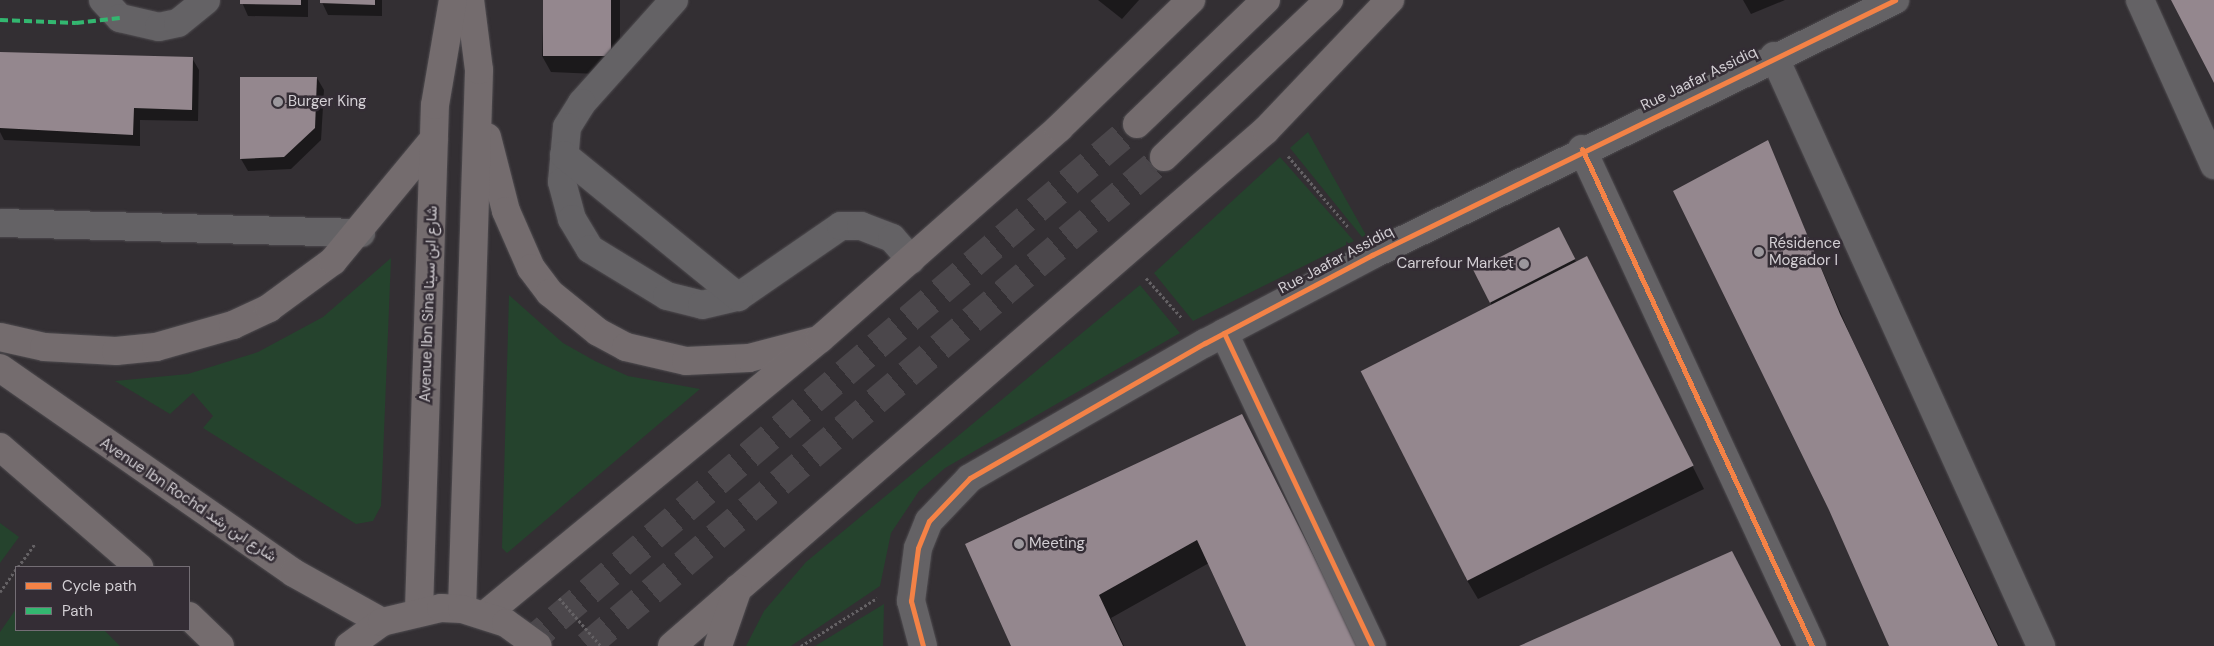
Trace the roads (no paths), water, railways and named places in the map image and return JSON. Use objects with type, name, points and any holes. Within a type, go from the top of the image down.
[{"type":"main road","name":"Avenue Ibn Sina شارع ابن سينا","points":[[419,610],[434,139],[438,70],[453,0]]},
{"type":"main road","points":[[470,0],[478,104],[474,612]]},
{"type":"main road","points":[[474,612],[820,339],[1059,128],[1192,0]]},
{"type":"main road","points":[[1137,124],[1266,0]]},
{"type":"main road","points":[[1164,157],[1329,0]]},
{"type":"main road","points":[[672,646],[1266,130],[1390,0]]},
{"type":"main road","points":[[478,104],[516,241],[550,293],[598,332],[634,349],[686,362],[749,358],[820,339]]},
{"type":"main road","points":[[0,337],[44,347],[116,350],[195,338],[269,308],[333,261],[361,233],[434,139]]},
{"type":"main road","name":"Avenue Ibn Rochd شارع ابن رشد","points":[[0,368],[286,567],[382,622]]},
{"type":"main road","points":[[0,447],[138,566]]},
{"type":"main road","points":[[718,646],[739,586]]},
{"type":"main road","points":[[349,646],[382,622],[419,610],[474,612],[506,623],[538,646]]},
{"type":"main road","points":[[190,617],[220,646]]},
{"type":"street","points":[[103,0],[120,18],[158,27],[178,23],[206,0]]},
{"type":"street","points":[[674,0],[582,103],[567,127],[562,182],[572,219],[590,249],[667,296],[702,305],[738,297],[841,226],[861,226],[892,238],[911,260]]},
{"type":"street","name":"Rue Jaafar Assidiq","points":[[923,646],[911,601],[912,576],[929,521],[970,478],[1214,338],[1582,149],[1895,0]]},
{"type":"street","points":[[2140,0],[2214,165]]},
{"type":"street","points":[[1774,56],[2041,646]]},
{"type":"street","points":[[1582,149],[1812,646]]},
{"type":"street","points":[[564,155],[738,297]]},
{"type":"street","points":[[0,223],[361,233]]},
{"type":"street","points":[[1214,338],[1372,646]]},
{"type":"tunnel","points":[[525,646],[1137,124]]},
{"type":"tunnel","points":[[587,646],[1164,157]]},
{"type":"place","name":"Burger King","points":[[278,102]]},
{"type":"place","name":"Résidence Mogador I","points":[[1759,252]]},
{"type":"place","name":"Carrefour Market","points":[[1524,264]]},
{"type":"place","name":"Meeting","points":[[1019,544]]}]
